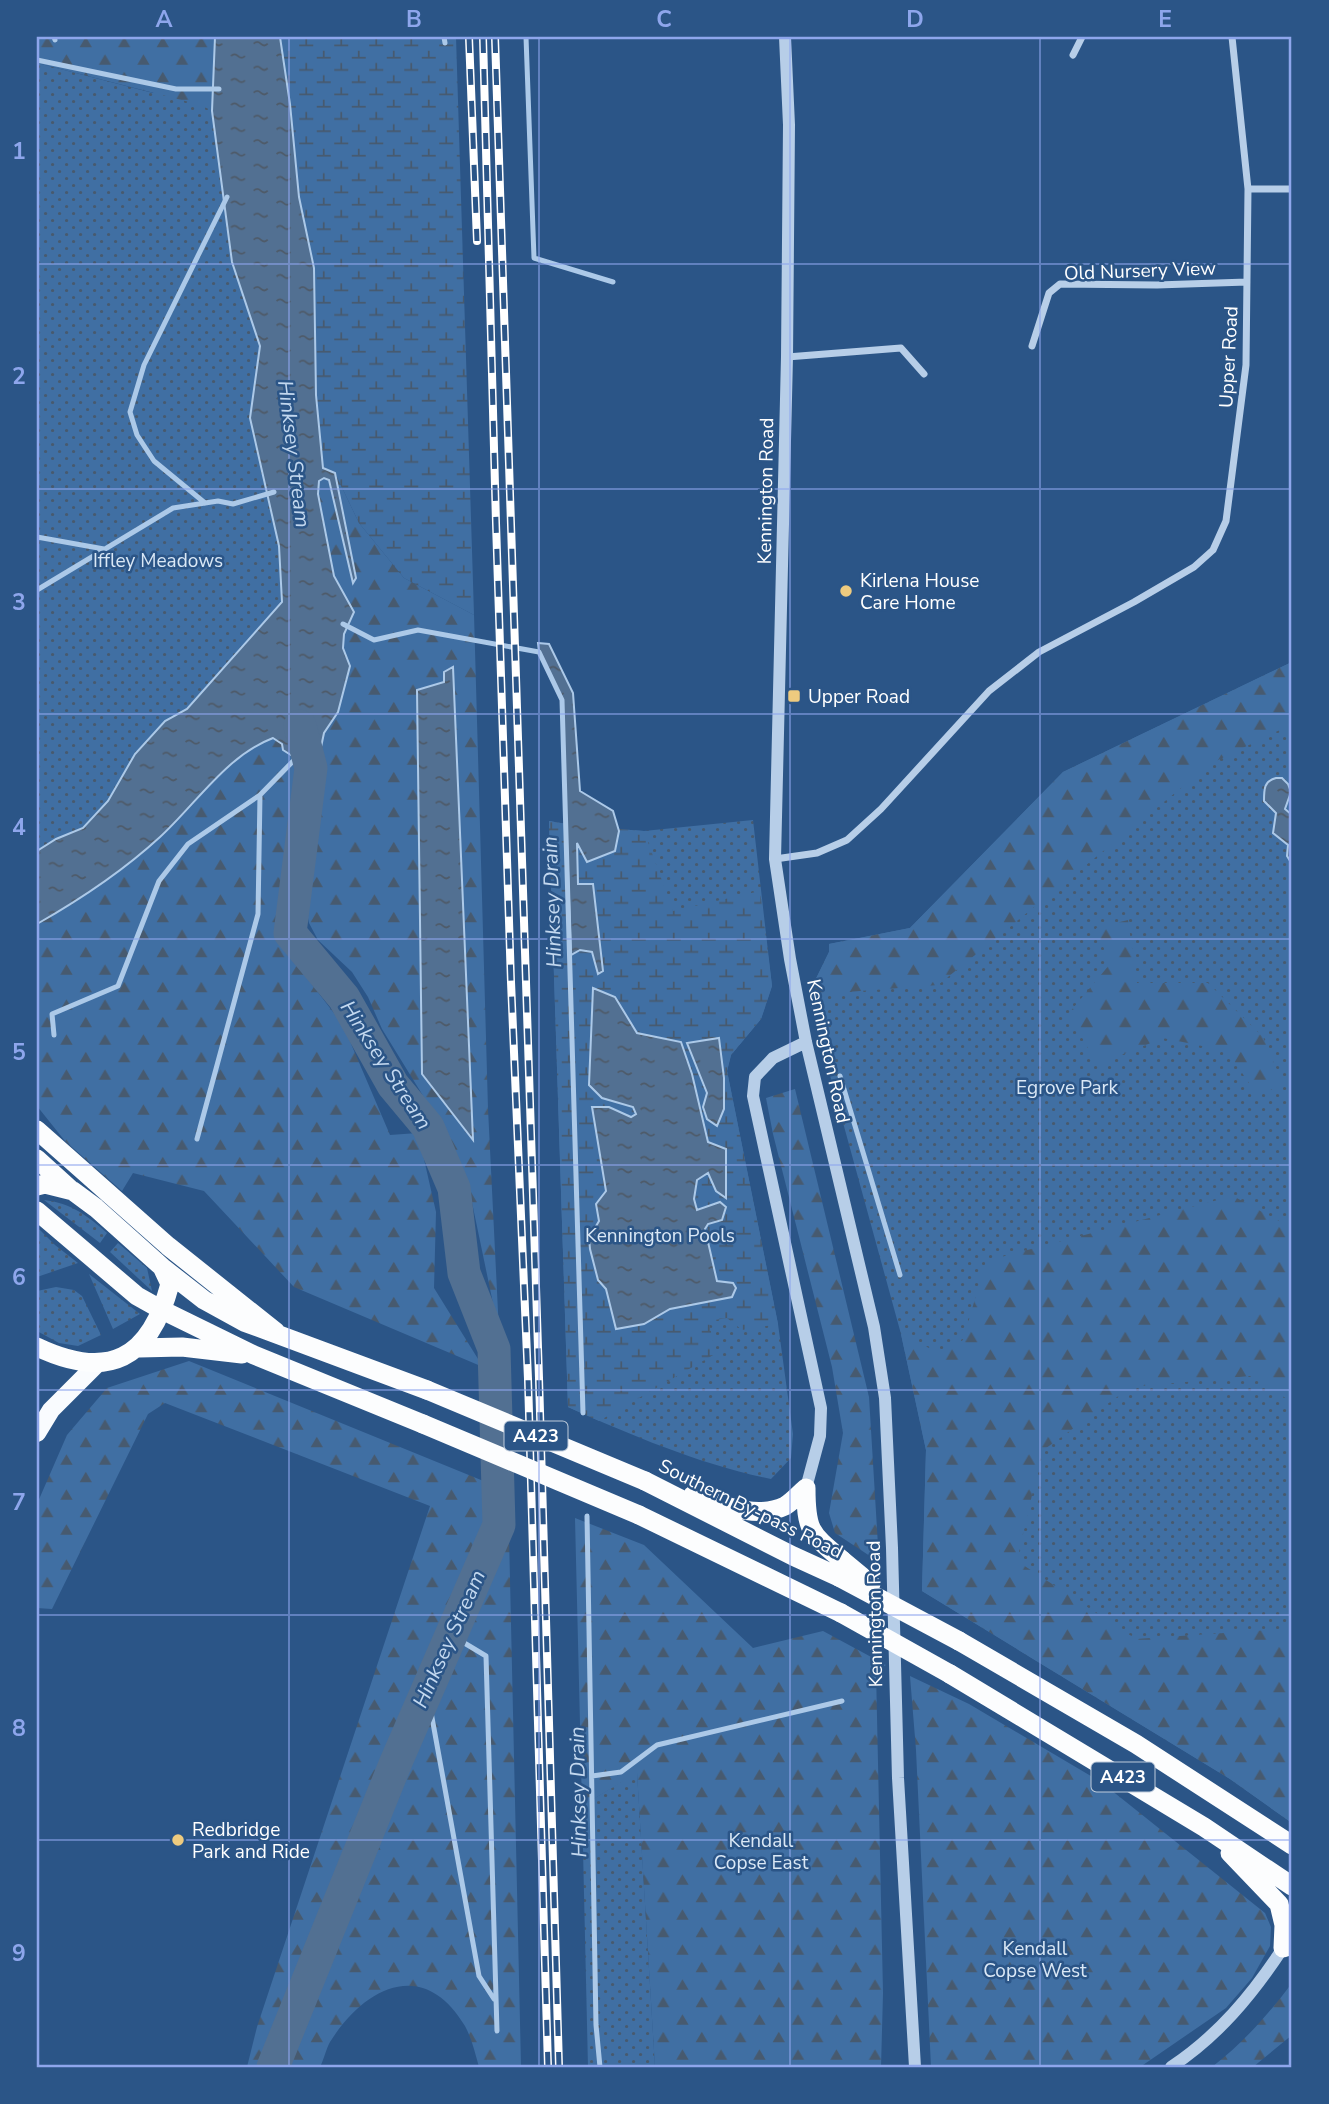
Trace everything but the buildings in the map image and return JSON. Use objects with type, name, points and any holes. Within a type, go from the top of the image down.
[{"type":"highway","points":[[37,1130],[108,1206],[143,1237]]},
{"type":"highway","points":[[37,1159],[73,1191]]},
{"type":"highway","points":[[37,1186],[45,1184],[73,1191],[108,1206]]},
{"type":"highway","name":"A423","points":[[37,1211],[138,1296],[162,1310],[254,1355],[639,1515],[841,1614],[950,1674],[1204,1827],[1292,1886]]},
{"type":"highway","name":"Southern By-pass Road","points":[[143,1237],[162,1267],[204,1300],[244,1322],[427,1391],[645,1481],[793,1556],[841,1569],[909,1613],[1136,1744],[1292,1845]]},
{"type":"highway","name":"A423","points":[[143,1237],[275,1332]]},
{"type":"highway","points":[[37,1348],[97,1364],[139,1348],[158,1322],[170,1284],[162,1267]]},
{"type":"highway","name":"A423","points":[[139,1348],[194,1348],[254,1355]]},
{"type":"highway","points":[[645,1481],[741,1510],[768,1511],[786,1505],[806,1488]]},
{"type":"highway","points":[[806,1488],[809,1528],[841,1569]]},
{"type":"highway","points":[[1204,1827],[1279,1904],[1287,1946]]},
{"type":"main road","points":[[37,1433],[51,1410],[97,1364]]},
{"type":"street","name":"Kennington Road","points":[[785,37],[789,125],[787,357],[775,859],[787,945],[806,1042],[874,1327],[885,1398],[898,1778],[915,2067]]},
{"type":"street","points":[[1073,55],[1082,37]]},
{"type":"street","name":"Upper Road","points":[[775,859],[817,853],[847,840],[881,809],[989,691],[1039,652],[1194,567],[1213,550],[1226,521],[1246,365],[1248,189],[1232,37]]},
{"type":"street","points":[[1248,189],[1292,189]]},
{"type":"street","name":"Old Nursery View","points":[[1032,346],[1039,316],[1049,293],[1059,284],[1247,282]]},
{"type":"street","points":[[787,357],[901,348],[924,374]]},
{"type":"street","points":[[806,1042],[773,1058],[755,1077],[753,1096],[821,1408],[820,1436],[806,1488]]},
{"type":"street","points":[[1171,2067],[1214,2034],[1231,2017],[1287,1946]]},
{"type":"green space","points":[[37,37],[215,37],[212,111],[201,105],[37,63]]},
{"type":"green space","name":"Iffley Meadows","points":[[215,37],[212,111],[232,262],[260,346],[250,418],[279,546],[282,602],[187,709],[165,721],[135,754],[108,801],[83,828],[56,839],[37,851],[37,63],[153,93]]},
{"type":"green space","points":[[280,37],[456,37],[474,615],[404,578],[359,523],[335,473],[323,468],[316,395],[314,268],[299,197]]},
{"type":"green space","points":[[335,473],[359,523],[404,578],[474,615],[488,1109],[499,1332],[469,1188],[433,1112],[382,1029],[368,997],[352,972],[318,940],[309,923],[303,894],[320,747],[324,733],[338,712],[350,666],[343,648],[344,634],[354,612],[334,576],[318,494],[319,481],[329,479],[354,582],[356,578]]},
{"type":"green space","name":"Egrove Park","points":[[1292,662],[1292,1823],[1230,1779],[922,1591],[926,1450],[901,1334],[808,995],[829,952],[829,944],[910,928],[1063,772]]},
{"type":"green space","points":[[1292,662],[1292,724],[1212,763],[938,985],[808,995],[829,952],[829,944],[910,928],[1063,772]]},
{"type":"green space","points":[[272,738],[304,764],[274,935],[343,1025],[390,1135],[418,1133],[436,1212],[434,1288],[483,1367],[294,1287],[204,1191],[133,1173],[122,1191],[65,1141],[37,1106],[37,924],[77,901],[253,746]]},
{"type":"green space","name":"Kennington Pools","points":[[753,820],[772,986],[761,1019],[731,1055],[727,1071],[778,1324],[793,1434],[791,1458],[771,1479],[694,1458],[568,1407],[549,821],[644,831]]},
{"type":"green space","name":"Kennington Pools","points":[[549,821],[644,831],[673,911],[760,891],[772,986],[761,1019],[731,1055],[727,1071],[778,1324],[742,1330],[727,1318],[709,1321],[715,1354],[599,1421],[568,1407]]},
{"type":"green space","points":[[1128,920],[1137,983],[1208,983],[1263,1037],[1283,1084],[1258,1096],[1227,1051],[1163,1038],[1097,1065],[1069,1013],[1110,964],[1096,928]]},
{"type":"green space","points":[[795,1089],[869,1397],[879,1562],[835,1533],[829,1513],[843,1433],[832,1367],[766,1098]]},
{"type":"green space","points":[[1233,1196],[1292,1228],[1292,1402],[1250,1376],[1131,1387],[1042,1451],[1017,1561],[1136,1639],[1283,1629],[1292,1623],[1292,1823],[1230,1779],[922,1591],[926,1450],[901,1334],[939,1353],[963,1340],[986,1261]]},
{"type":"green space","points":[[44,1200],[78,1211],[107,1233],[100,1243]]},
{"type":"green space","points":[[37,1227],[55,1245],[78,1263],[37,1277]]},
{"type":"green space","points":[[118,1243],[147,1268],[152,1291],[110,1252]]},
{"type":"green space","points":[[89,1274],[140,1314],[113,1329]]},
{"type":"green space","points":[[56,1287],[74,1290],[82,1296],[101,1335],[78,1346],[59,1343],[37,1331],[37,1291]]},
{"type":"green space","points":[[189,1361],[508,1491],[521,2067],[479,2067],[465,2026],[449,2005],[432,1992],[413,1986],[395,1987],[377,1994],[360,2006],[330,2042],[320,2067],[247,2067],[257,2027],[430,1506],[165,1403],[148,1414],[52,1609],[37,1608],[37,1504],[67,1435],[107,1388]]},
{"type":"green space","name":"Kendall Copse East","points":[[575,1518],[644,1545],[753,1648],[823,1631],[886,1665],[876,1671],[883,1993],[881,2067],[655,2067],[637,1773],[582,1806]]},
{"type":"green space","name":"Kendall Copse West","points":[[910,1676],[969,1704],[1101,1782],[1265,1913],[1271,1927],[1270,1946],[1252,1978],[1226,2008],[1143,2065],[1136,2067],[931,2067]]},
{"type":"green space","points":[[637,1772],[655,2067],[588,2067],[582,1806]]},
{"type":"green space","points":[[1292,1983],[1292,2035],[1253,2067],[1212,2067],[1255,2028]]},
{"type":"water","points":[[215,37],[280,37],[299,197],[314,268],[316,395],[323,468],[335,473],[356,578],[353,583],[329,480],[324,478],[319,481],[318,494],[334,576],[354,612],[344,634],[343,648],[350,666],[338,712],[324,733],[316,771],[283,750],[282,744],[273,738],[256,746],[226,769],[160,837],[131,861],[37,924],[37,851],[56,839],[83,828],[108,801],[135,754],[165,721],[187,709],[282,602],[279,546],[250,418],[260,346],[232,262],[212,111]]},
{"type":"water","points":[[538,643],[549,644],[573,693],[580,791],[613,811],[619,831],[615,851],[587,862],[577,843],[578,884],[593,884],[603,971],[598,974],[592,952],[580,950],[571,955],[562,700],[539,652]]},
{"type":"water","points":[[453,667],[473,1140],[422,1074],[417,690],[444,682],[444,672]]},
{"type":"water","points":[[1276,778],[1282,778],[1291,792],[1285,809],[1292,815],[1292,864],[1287,856],[1288,845],[1273,833],[1276,813],[1264,801],[1266,786]]},
{"type":"water","points":[[593,988],[615,997],[637,1033],[681,1042],[692,1074],[708,1142],[726,1149],[726,1198],[716,1191],[708,1173],[697,1180],[694,1199],[697,1210],[720,1202],[726,1207],[722,1220],[708,1224],[705,1229],[717,1281],[733,1283],[736,1288],[732,1297],[670,1309],[644,1324],[616,1329],[606,1289],[598,1280],[590,1249],[589,1238],[599,1221],[596,1204],[606,1191],[592,1107],[609,1107],[631,1117],[636,1114],[633,1107],[602,1098],[589,1085]]},
{"type":"water","points":[[719,1038],[724,1078],[724,1109],[717,1126],[707,1119],[703,1107],[707,1093],[687,1043]]},
{"type":"waterway","points":[[444,37],[445,43]]},
{"type":"waterway","points":[[526,37],[534,258],[613,282]]},
{"type":"waterway","points":[[37,60],[176,89],[219,89]]},
{"type":"waterway","points":[[205,503],[154,461],[137,435],[130,412],[144,365],[227,197]]},
{"type":"waterway","points":[[37,590],[173,508],[218,501],[233,504],[274,492]]},
{"type":"waterway","points":[[37,537],[104,549]]},
{"type":"waterway","name":"Hinksey Drain","points":[[343,624],[374,640],[418,630],[539,652],[562,700],[583,1413]]},
{"type":"waterway","name":"Hinksey Stream","points":[[273,2067],[396,1762],[499,1525],[494,1349],[464,1273],[454,1188],[428,1127],[393,1085],[344,998],[290,933],[311,768],[300,726]]},
{"type":"waterway","points":[[197,1139],[258,914],[260,795],[300,754]]},
{"type":"waterway","points":[[54,1035],[52,1014],[118,986],[159,881],[188,844],[260,795]]},
{"type":"waterway","points":[[840,1076],[900,1275]]},
{"type":"waterway","name":"Hinksey Drain","points":[[587,1516],[596,2025],[600,2067]]},
{"type":"waterway","points":[[451,1635],[486,1656],[497,2031]]},
{"type":"waterway","points":[[427,1690],[479,1976],[494,1999]]},
{"type":"waterway","points":[[592,1776],[621,1772],[657,1745],[842,1701]]},
{"type":"railway","points":[[469,37],[477,241]]},
{"type":"railway","points":[[483,37],[496,523],[511,982],[528,1379],[548,2067]]},
{"type":"railway","points":[[495,37],[559,2067]]},
{"type":"place","name":"Kirlena House Care Home","points":[[846,591]]},
{"type":"place","name":"Upper Road","points":[[794,696]]},
{"type":"place","name":"Redbridge Park and Ride","points":[[178,1840]]}]
